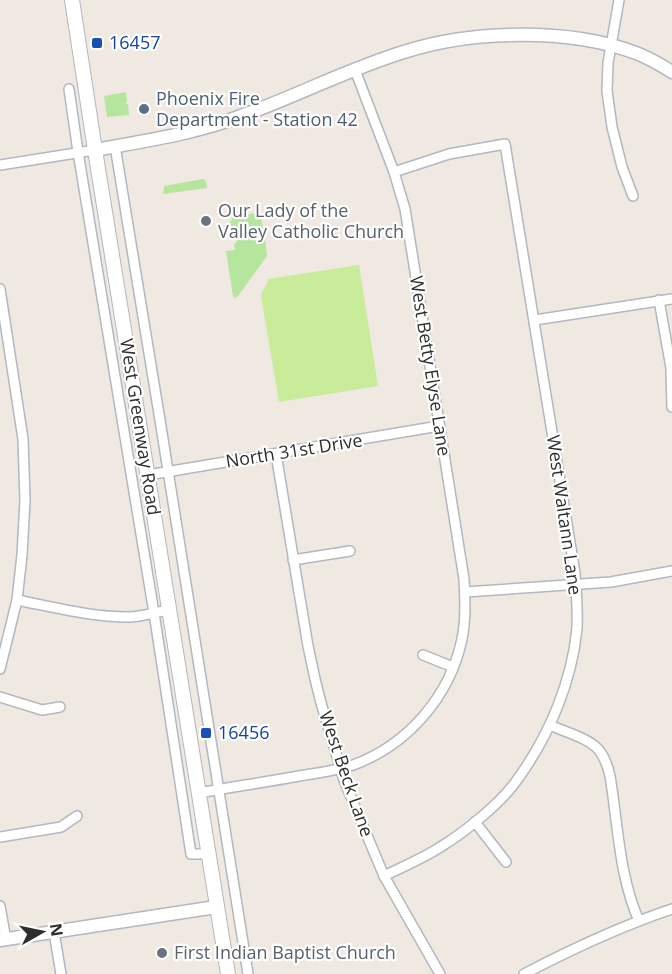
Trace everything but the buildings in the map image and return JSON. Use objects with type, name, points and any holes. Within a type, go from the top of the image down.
[{"type":"main road","name":"West Greenway Road","points":[[72,0],[94,150],[228,974]]},
{"type":"street","points":[[619,0],[608,63],[607,91],[621,167],[633,196]]},
{"type":"street","points":[[0,165],[174,135],[231,120],[406,51],[486,36],[562,37],[611,45],[637,53],[672,72]]},
{"type":"street","name":"West Betty Elyse Lane","points":[[199,793],[354,765],[388,748],[413,727],[442,692],[453,668],[462,639],[465,592],[405,209],[394,172],[355,70]]},
{"type":"street","name":"West Greenway Road","points":[[69,89],[191,854],[208,854]]},
{"type":"street","name":"West Waltann Lane","points":[[384,876],[441,847],[475,822],[517,781],[555,714],[570,669],[577,626],[575,573],[505,144],[449,154],[394,172]]},
{"type":"street","name":"West Greenway Road","points":[[115,146],[248,974]]},
{"type":"street","points":[[0,289],[23,440],[25,500],[17,600],[0,669]]},
{"type":"street","points":[[535,320],[672,298]]},
{"type":"street","points":[[659,300],[671,368],[672,407]]},
{"type":"street","name":"North 31st Drive","points":[[148,475],[439,426]]},
{"type":"street","name":"West Beck Lane","points":[[276,454],[315,679],[341,768],[384,876],[440,974]]},
{"type":"street","points":[[293,560],[350,551]]},
{"type":"street","points":[[465,592],[611,582],[672,571]]},
{"type":"street","points":[[17,600],[87,614],[114,616],[130,617],[169,610]]},
{"type":"street","points":[[423,655],[453,668]]},
{"type":"street","points":[[0,697],[42,710],[60,707]]},
{"type":"street","points":[[550,725],[591,744],[600,750],[606,762],[624,869],[639,921]]},
{"type":"street","points":[[0,837],[61,827],[76,816]]},
{"type":"street","points":[[475,822],[506,862]]},
{"type":"street","points":[[0,906],[3,940],[216,908]]},
{"type":"street","points":[[524,974],[573,949],[672,909]]},
{"type":"street","points":[[54,932],[61,974]]},
{"type":"green space","points":[[126,92],[127,101],[125,103],[128,104],[129,115],[107,117],[104,96]]},
{"type":"green space","points":[[203,179],[206,181],[207,188],[163,194],[164,186]]},
{"type":"green space","points":[[260,212],[263,228],[261,231],[237,235],[231,230],[230,222],[233,217]]},
{"type":"green space","points":[[262,235],[265,237],[267,256],[235,298],[226,251],[235,250],[234,245],[238,239]]},
{"type":"green space","points":[[359,265],[378,386],[279,402],[261,296],[268,279]]},
{"type":"place","name":"16457","points":[[97,43]]},
{"type":"place","name":"Phoenix Fire Department - Station 42","points":[[144,109]]},
{"type":"place","name":"Our Lady of the Valley Catholic Church","points":[[206,221]]},
{"type":"place","name":"16456","points":[[206,733]]},
{"type":"place","name":"First Indian Baptist Church","points":[[162,953]]}]
